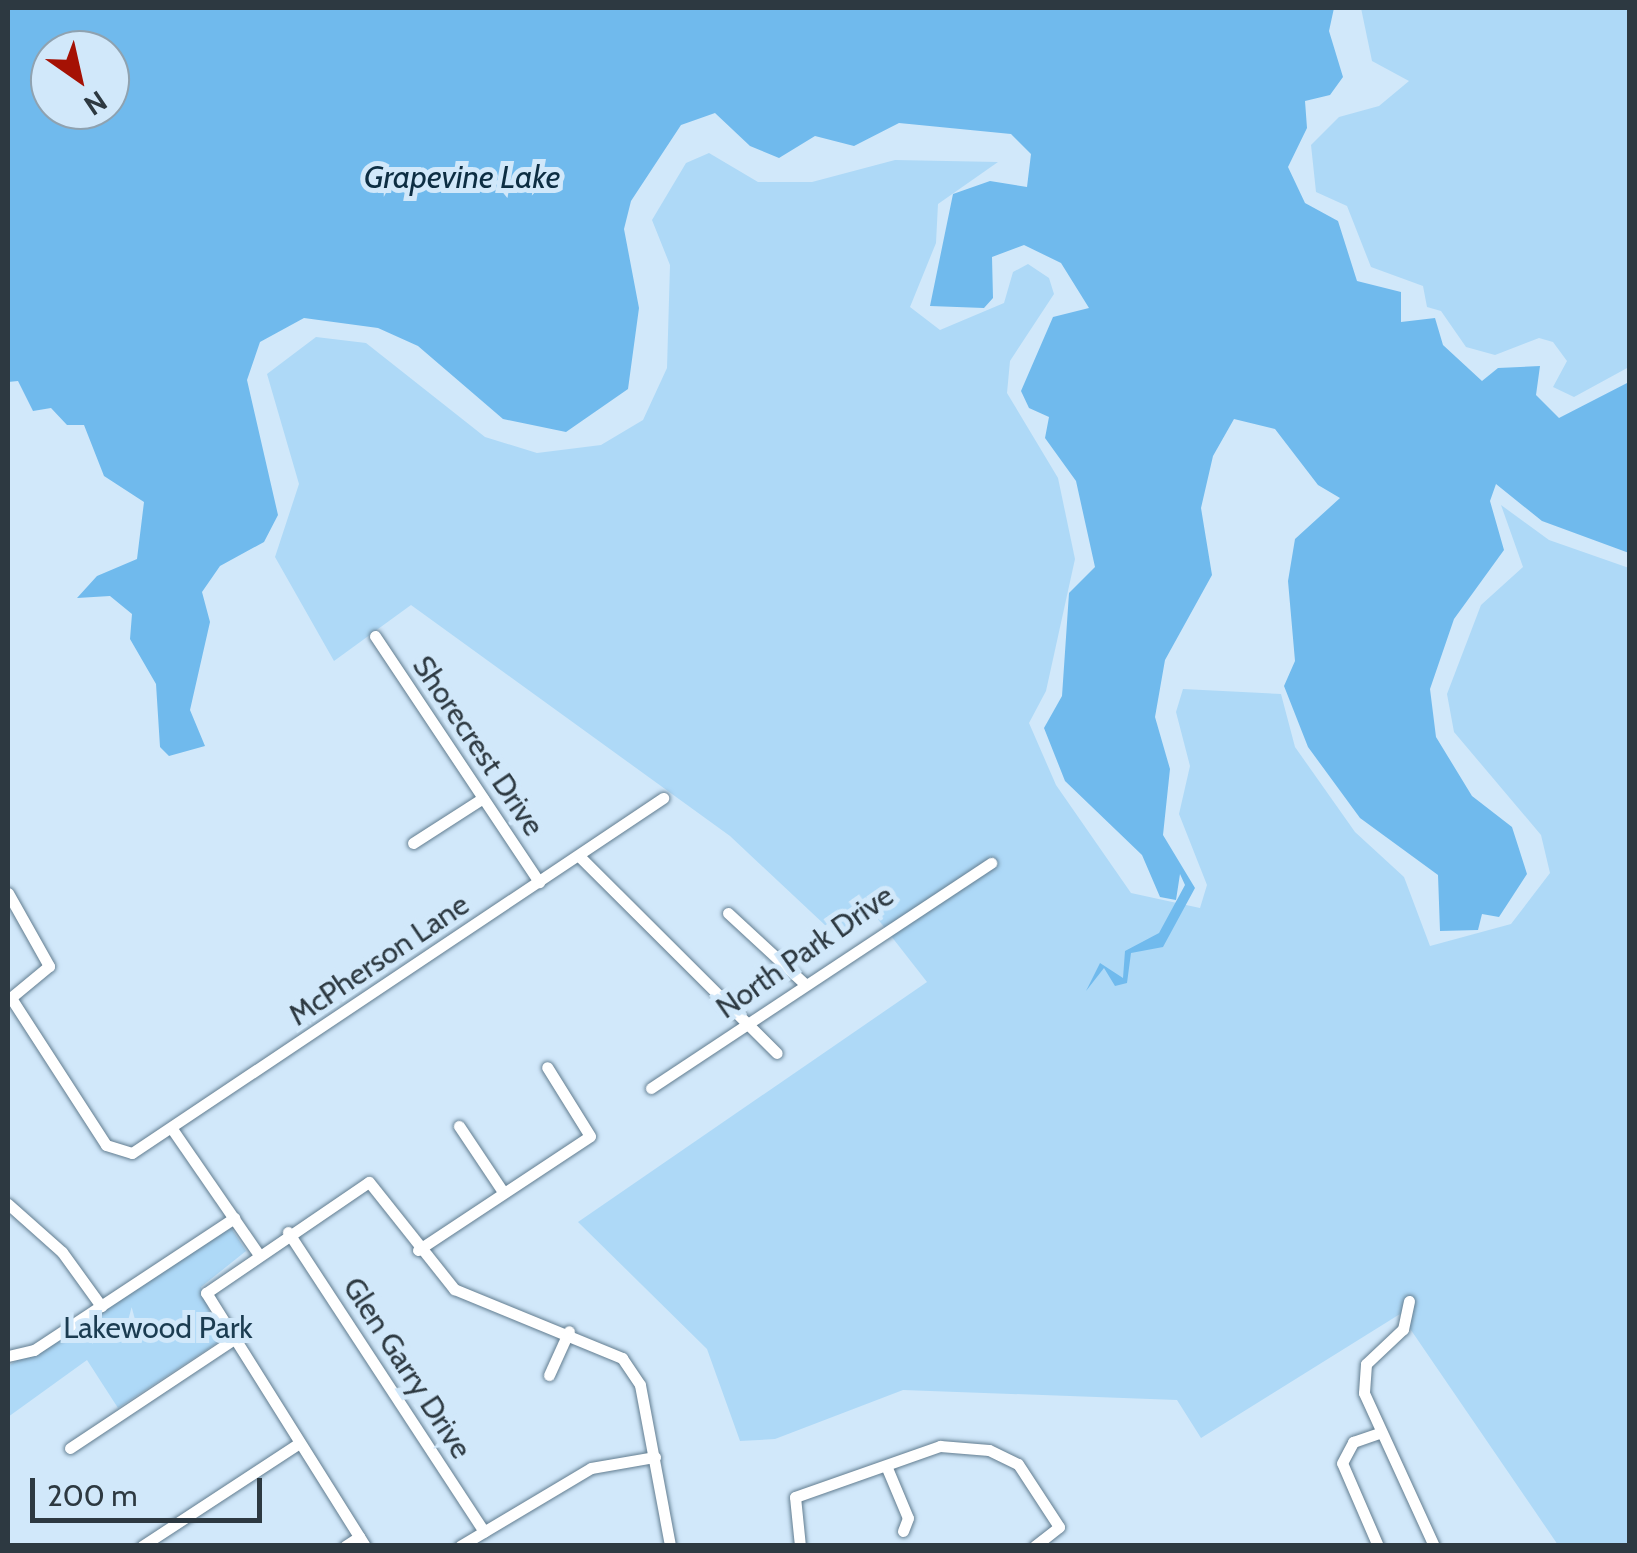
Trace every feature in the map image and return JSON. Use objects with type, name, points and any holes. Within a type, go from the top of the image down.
[{"type":"street","name":"Shorecrest Drive","points":[[374,636],[540,882]]},
{"type":"street","points":[[412,843],[482,798]]},
{"type":"street","name":"McPherson Lane","points":[[9,999],[120,1155],[172,1129],[663,798]]},
{"type":"street","points":[[579,856],[777,1053]]},
{"type":"street","name":"North Park Drive","points":[[651,1088],[991,864]]},
{"type":"street","points":[[8,893],[49,966],[9,999]]},
{"type":"street","points":[[728,912],[806,984]]},
{"type":"street","points":[[418,1250],[590,1136],[547,1068]]},
{"type":"street","points":[[459,1126],[504,1192]]},
{"type":"street","points":[[172,1129],[258,1252]]},
{"type":"street","points":[[345,1546],[362,1541],[206,1293],[258,1252],[369,1182],[418,1250],[454,1289],[609,1348],[640,1385],[670,1546]]},
{"type":"street","points":[[8,1204],[62,1252],[101,1306]]},
{"type":"street","points":[[8,1356],[34,1350],[234,1218]]},
{"type":"street","name":"Glen Garry Drive","points":[[288,1232],[484,1532]]},
{"type":"street","points":[[1410,1301],[1403,1329],[1363,1373],[1379,1432],[1434,1546]]},
{"type":"street","points":[[549,1375],[570,1331]]},
{"type":"street","points":[[70,1448],[234,1339]]},
{"type":"street","points":[[1378,1546],[1342,1463],[1353,1442],[1379,1432]]},
{"type":"street","points":[[142,1546],[298,1444]]},
{"type":"street","points":[[800,1546],[793,1504],[813,1491],[887,1468],[932,1447],[1004,1453],[1058,1527],[1035,1546]]},
{"type":"street","points":[[460,1546],[591,1468],[655,1457]]},
{"type":"street","points":[[887,1468],[908,1518],[903,1531]]},
{"type":"green space","points":[[1361,8],[1629,8],[1629,367],[1574,397],[1553,387],[1567,361],[1553,342],[1539,338],[1495,355],[1466,347],[1441,311],[1427,307],[1423,286],[1371,267],[1347,206],[1316,192],[1311,145],[1339,117],[1379,106],[1409,81],[1372,61]]},
{"type":"green space","points":[[709,153],[758,182],[812,182],[895,160],[998,162],[938,204],[936,243],[910,307],[940,330],[1004,303],[1013,272],[1028,264],[1049,278],[1054,294],[1010,361],[1007,393],[1058,478],[1075,559],[1046,691],[1029,723],[1056,785],[1131,893],[1200,908],[1207,885],[1179,814],[1190,766],[1176,712],[1183,689],[1281,694],[1295,747],[1355,832],[1404,877],[1430,946],[1511,924],[1550,873],[1541,835],[1454,732],[1447,694],[1481,605],[1523,567],[1501,505],[1549,540],[1629,568],[1629,1545],[1558,1545],[1400,1314],[1201,1438],[1177,1400],[903,1390],[775,1439],[740,1441],[707,1349],[578,1222],[927,982],[877,918],[842,941],[730,836],[411,605],[334,661],[275,557],[299,484],[267,374],[316,337],[366,343],[485,437],[537,453],[601,445],[643,420],[667,368],[670,265],[652,220],[686,163]]},
{"type":"green space","name":"Lakewood Park","points":[[231,1228],[246,1251],[201,1287],[220,1341],[118,1408],[87,1360],[8,1417],[8,1366]]},
{"type":"water","name":"Grapevine Lake","points":[[8,8],[1334,8],[1329,31],[1343,77],[1330,95],[1305,101],[1307,128],[1288,167],[1305,203],[1338,221],[1357,281],[1401,292],[1401,322],[1435,318],[1443,345],[1482,381],[1498,368],[1540,366],[1536,395],[1559,418],[1629,382],[1629,553],[1542,521],[1496,484],[1490,501],[1504,550],[1454,619],[1430,689],[1436,737],[1472,796],[1512,827],[1527,874],[1499,917],[1482,914],[1478,930],[1440,931],[1438,875],[1360,818],[1308,747],[1284,686],[1295,661],[1288,581],[1295,539],[1340,498],[1318,485],[1275,429],[1234,419],[1213,456],[1201,508],[1212,575],[1165,660],[1155,717],[1170,769],[1163,835],[1195,888],[1163,947],[1131,953],[1127,983],[1115,986],[1104,968],[1086,991],[1100,963],[1123,978],[1125,951],[1159,933],[1185,885],[1180,874],[1176,900],[1160,897],[1142,855],[1065,781],[1044,728],[1062,696],[1069,593],[1095,567],[1076,481],[1045,438],[1049,417],[1029,408],[1021,391],[1053,317],[1089,308],[1061,263],[1024,245],[992,257],[993,298],[984,308],[930,306],[953,194],[990,181],[1027,187],[1031,154],[1011,134],[899,123],[854,146],[815,136],[779,158],[750,146],[715,113],[681,125],[631,201],[624,229],[639,308],[628,389],[566,432],[503,419],[418,346],[378,328],[304,318],[260,342],[247,380],[278,515],[264,542],[220,566],[202,592],[210,622],[190,710],[205,746],[169,756],[160,747],[156,684],[130,639],[132,614],[110,596],[77,598],[97,576],[137,559],[144,502],[104,476],[84,425],[67,425],[51,408],[33,411],[18,381],[8,382]]}]
